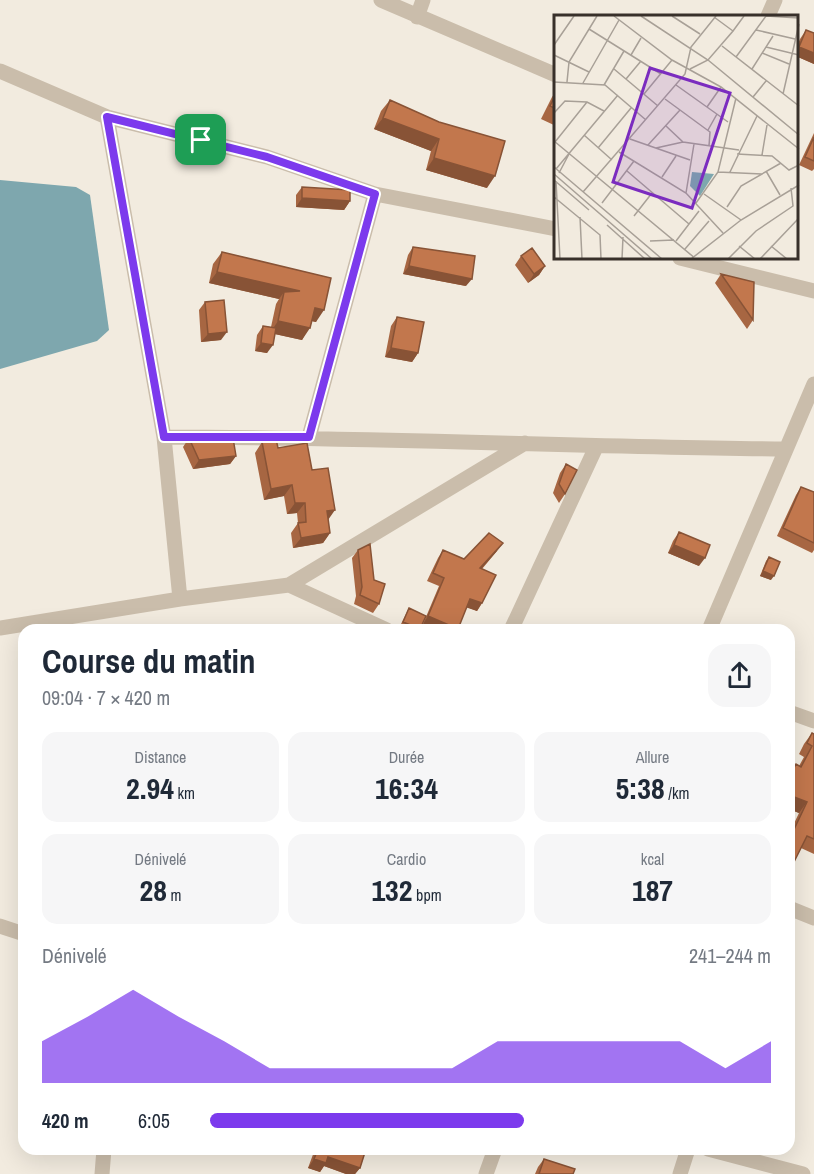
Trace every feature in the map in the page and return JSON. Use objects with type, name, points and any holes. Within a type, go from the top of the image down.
[{"type":"street","points":[[381,0],[554,74]]},
{"type":"street","points":[[417,17],[423,0]]},
{"type":"street","points":[[768,15],[775,0]]},
{"type":"street","points":[[0,71],[107,117],[267,157],[375,194],[554,229]]},
{"type":"street","points":[[107,117],[164,437],[180,599]]},
{"type":"street","points":[[309,437],[375,194]]},
{"type":"street","points":[[688,260],[814,291]]},
{"type":"street","points":[[712,624],[814,384]]},
{"type":"street","points":[[164,437],[309,437],[596,447],[786,449]]},
{"type":"street","points":[[48,624],[180,599],[289,585],[525,443]]},
{"type":"street","points":[[515,624],[596,447]]},
{"type":"street","points":[[289,585],[374,624]]},
{"type":"street","points":[[0,628],[18,627]]},
{"type":"street","points":[[795,714],[814,721]]},
{"type":"street","points":[[795,910],[814,918]]},
{"type":"street","points":[[0,926],[18,932]]},
{"type":"street","points":[[102,1174],[104,1155]]},
{"type":"street","points":[[486,1174],[493,1155]]},
{"type":"street","points":[[680,1174],[686,1155]]},
{"type":"street","points":[[731,1155],[803,1174]]},
{"type":"water","points":[[0,180],[76,187],[90,195],[109,330],[97,341],[0,369]]},
{"type":"building","points":[[806,30],[814,33],[814,53],[799,47]]},
{"type":"building","points":[[390,100],[439,122],[505,141],[495,176],[434,158],[439,139],[383,118]]},
{"type":"building","points":[[814,137],[814,161],[805,157]]},
{"type":"building","points":[[302,187],[350,190],[350,201],[302,198]]},
{"type":"building","points":[[413,247],[475,256],[472,279],[409,266]]},
{"type":"building","points":[[532,248],[545,266],[534,274],[521,256]]},
{"type":"building","points":[[222,252],[331,278],[324,310],[315,308],[310,328],[278,321],[284,292],[300,291],[217,272]]},
{"type":"building","points":[[721,274],[754,282],[753,320]]},
{"type":"building","points":[[224,300],[227,332],[208,334],[205,302]]},
{"type":"building","points":[[397,317],[424,322],[418,353],[391,348]]},
{"type":"building","points":[[263,326],[276,328],[273,345],[261,343]]},
{"type":"building","points":[[189,438],[233,438],[236,456],[199,460]]},
{"type":"building","points":[[276,439],[278,448],[307,443],[312,470],[328,468],[335,510],[327,511],[330,533],[301,538],[298,523],[306,522],[305,503],[295,503],[292,485],[271,489],[262,442]]},
{"type":"building","points":[[566,464],[577,470],[565,494],[559,484]]},
{"type":"building","points":[[801,487],[814,492],[814,543],[783,528]]},
{"type":"building","points":[[679,532],[710,545],[705,558],[674,545]]},
{"type":"building","points":[[489,533],[503,543],[480,568],[496,575],[482,603],[470,599],[460,624],[446,624],[428,616],[444,578],[433,573],[443,550],[464,559]]},
{"type":"building","points":[[370,544],[374,580],[385,584],[379,604],[360,595],[362,587],[358,550]]},
{"type":"building","points":[[769,557],[780,562],[774,576],[763,571]]},
{"type":"building","points":[[409,608],[426,616],[422,624],[403,622]]},
{"type":"building","points":[[812,733],[814,734],[814,839],[807,836],[795,860],[795,827],[807,802],[795,797],[795,766],[796,764],[801,767],[812,746],[807,743]]},
{"type":"building","points":[[316,1155],[364,1155],[360,1168],[328,1157],[326,1163],[314,1159]]},
{"type":"building","points":[[544,1159],[575,1169],[573,1174],[539,1174]]},
{"type":"route","points":[[107,117],[201,140],[267,157],[375,194],[309,437],[164,437],[107,117]]}]
